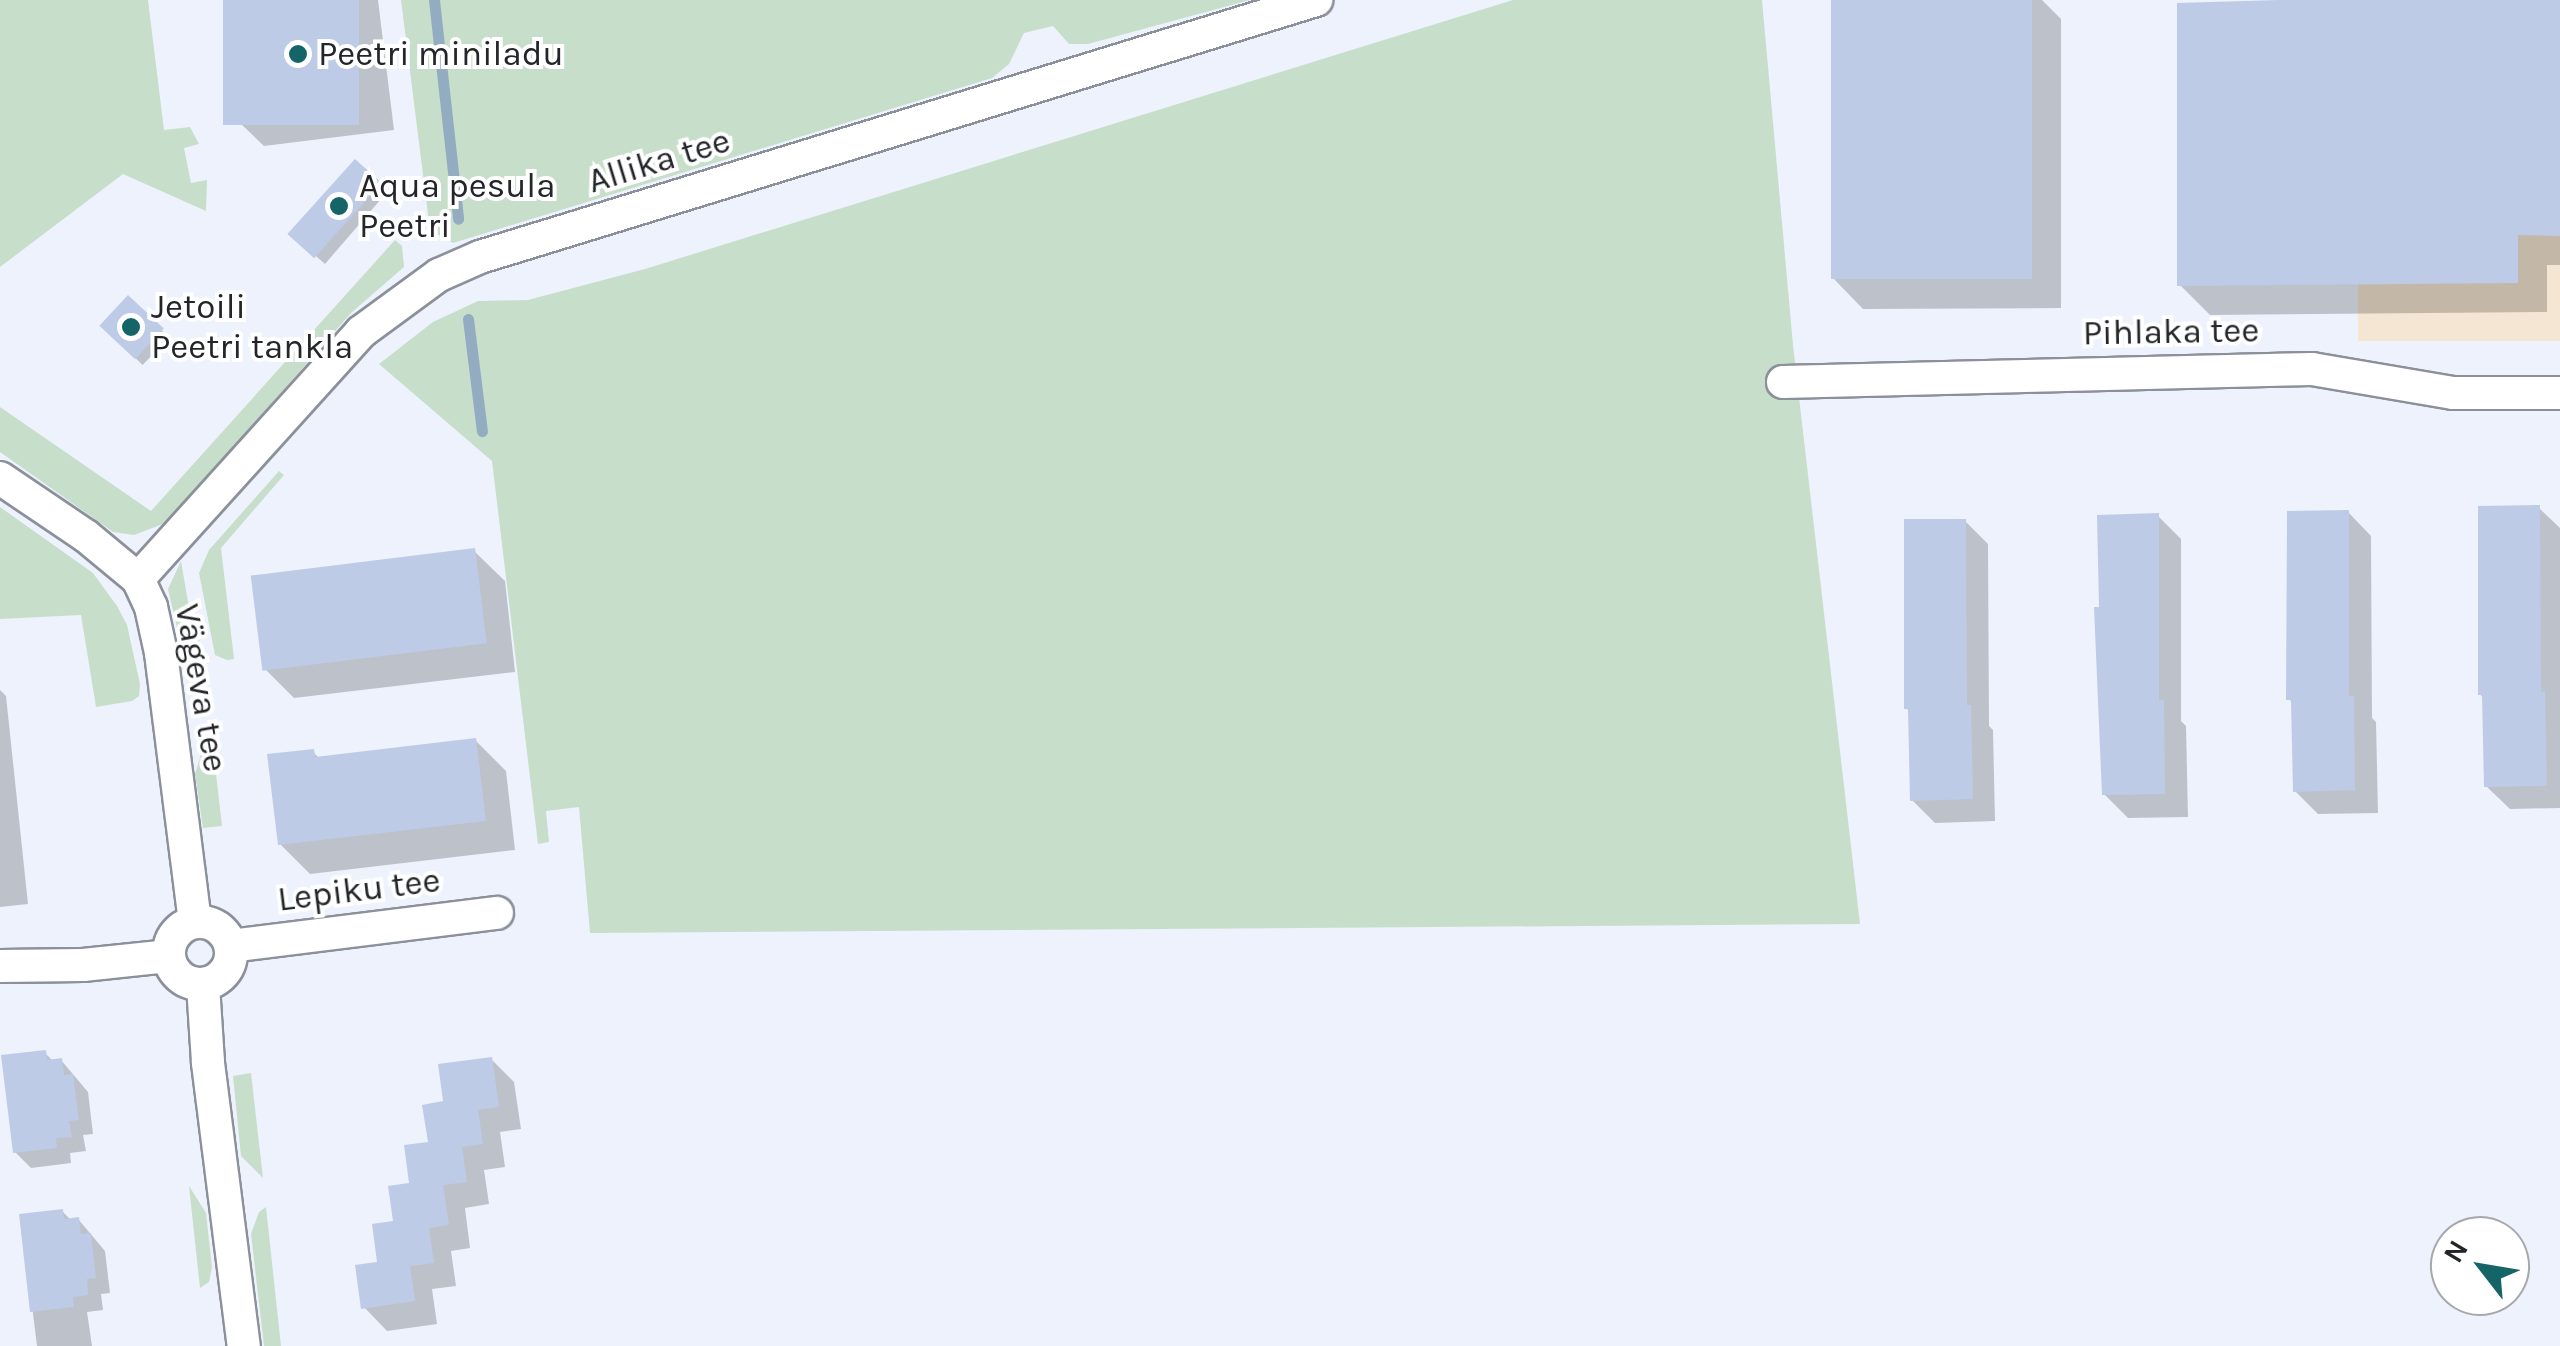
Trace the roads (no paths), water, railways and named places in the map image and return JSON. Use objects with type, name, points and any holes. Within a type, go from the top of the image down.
[{"type":"street","name":"Allika tee","points":[[138,579],[361,332],[439,275],[480,257],[1316,0]]},
{"type":"street","name":"Pihlaka tee","points":[[1783,382],[2312,369],[2453,394],[2560,393]]},
{"type":"street","name":"Vägeva tee","points":[[0,478],[86,536],[138,579],[150,607],[161,653],[195,922]]},
{"type":"street","name":"Lepiku tee","points":[[231,946],[497,913]]},
{"type":"street","points":[[195,922],[220,928],[231,946],[231,960],[224,974],[203,985],[179,977],[168,956],[178,930],[195,922]]},
{"type":"street","points":[[0,966],[168,956]]},
{"type":"street","points":[[203,985],[208,1063],[244,1346]]},
{"type":"waterway","points":[[434,0],[458,219]]},
{"type":"waterway","points":[[468,319],[482,431]]},
{"type":"place","name":"Peetri miniladu","points":[[298,54]]},
{"type":"place","name":"Aqua pesula Peetri","points":[[339,206]]},
{"type":"place","name":"Jetoili Peetri tankla","points":[[131,327]]}]
